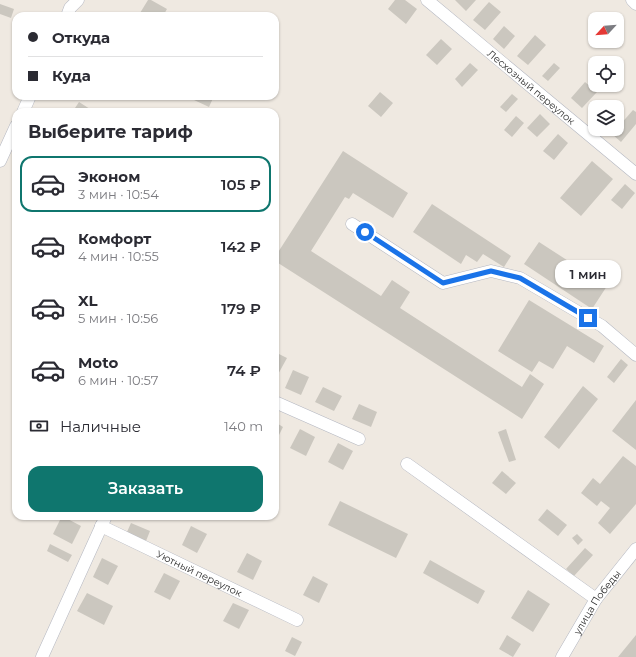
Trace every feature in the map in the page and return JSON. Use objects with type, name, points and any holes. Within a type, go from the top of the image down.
[{"type":"street","points":[[68,12],[70,8],[78,0]]},
{"type":"street","name":"Лесхозный переулок","points":[[427,0],[636,174]]},
{"type":"street","points":[[632,0],[636,4]]},
{"type":"street","points":[[0,161],[12,135]]},
{"type":"street","points":[[352,224],[443,283],[491,271],[520,278],[602,326],[636,355]]},
{"type":"street","points":[[279,404],[360,439]]},
{"type":"street","points":[[407,464],[596,599]]},
{"type":"street","name":"Уютный переулок","points":[[42,657],[103,521],[296,620]]},
{"type":"street","name":"улица Победы","points":[[562,657],[596,599],[636,549]]},
{"type":"building","points":[[148,0],[151,0],[167,9],[165,12],[141,12]]},
{"type":"building","points":[[395,0],[405,0],[417,9],[406,24],[388,9]]},
{"type":"building","points":[[455,0],[476,0],[466,11]]},
{"type":"building","points":[[489,2],[501,12],[485,30],[473,20]]},
{"type":"building","points":[[0,4],[14,9],[11,18],[0,14]]},
{"type":"building","points":[[504,26],[515,36],[504,49],[493,39]]},
{"type":"building","points":[[535,35],[546,45],[528,65],[517,56]]},
{"type":"building","points":[[441,39],[452,49],[437,65],[426,55]]},
{"type":"building","points":[[470,63],[478,70],[462,87],[455,79]]},
{"type":"building","points":[[554,63],[560,68],[548,81],[542,76]]},
{"type":"building","points":[[585,82],[588,84],[588,92],[597,92],[582,108],[571,98]]},
{"type":"building","points":[[380,92],[393,103],[381,117],[368,106]]},
{"type":"building","points":[[512,94],[518,99],[506,112],[500,107]]},
{"type":"building","points":[[194,100],[212,100],[209,107]]},
{"type":"building","points":[[79,102],[88,108],[75,108]]},
{"type":"building","points":[[633,110],[636,112],[636,124],[621,142],[614,136],[624,136],[624,120]]},
{"type":"building","points":[[540,114],[550,124],[537,137],[527,128]]},
{"type":"building","points":[[516,116],[524,123],[512,137],[504,130]]},
{"type":"building","points":[[558,134],[568,143],[554,160],[543,151]]},
{"type":"building","points":[[343,151],[408,193],[393,218],[353,193],[349,199],[345,197],[311,251],[381,296],[392,280],[410,292],[400,308],[522,387],[530,374],[544,384],[522,419],[279,264],[279,251]]},
{"type":"building","points":[[592,161],[613,179],[581,216],[560,198]]},
{"type":"building","points":[[625,184],[635,193],[622,209],[611,200]]},
{"type":"building","points":[[432,204],[511,256],[504,267],[483,254],[477,262],[466,255],[461,264],[413,232]]},
{"type":"building","points":[[539,242],[607,286],[592,309],[524,264]]},
{"type":"building","points":[[529,300],[604,346],[594,363],[567,346],[553,369],[539,361],[532,372],[498,351]]},
{"type":"building","points":[[279,354],[287,358],[279,373]]},
{"type":"building","points":[[621,359],[628,365],[614,383],[607,377]]},
{"type":"building","points":[[293,370],[309,377],[301,395],[285,388]]},
{"type":"building","points":[[583,386],[598,399],[559,449],[544,437]]},
{"type":"building","points":[[323,387],[342,396],[334,411],[315,402]]},
{"type":"building","points":[[636,400],[636,450],[612,431]]},
{"type":"building","points":[[359,404],[377,412],[371,427],[352,419]]},
{"type":"building","points":[[279,424],[283,427],[279,435]]},
{"type":"building","points":[[300,429],[315,437],[306,456],[290,448]]},
{"type":"building","points":[[506,429],[516,460],[509,462],[498,432]]},
{"type":"building","points":[[338,443],[353,451],[343,470],[328,462]]},
{"type":"building","points":[[623,456],[636,466],[636,504],[610,534],[598,523],[610,508],[601,501],[597,506],[581,493],[593,478],[600,484]]},
{"type":"building","points":[[502,471],[516,483],[506,494],[492,483]]},
{"type":"building","points":[[340,501],[408,534],[396,558],[328,525]]},
{"type":"building","points":[[547,509],[567,525],[558,536],[538,520]]},
{"type":"building","points":[[60,520],[70,520],[81,526],[72,544],[53,534]]},
{"type":"building","points":[[131,523],[150,531],[146,541],[127,532]]},
{"type":"building","points":[[191,526],[207,534],[197,553],[182,545]]},
{"type":"building","points":[[577,534],[583,540],[578,545],[572,538]]},
{"type":"building","points":[[50,544],[72,555],[68,562],[47,551]]},
{"type":"building","points":[[585,548],[593,555],[574,576],[566,569]]},
{"type":"building","points":[[247,553],[262,561],[253,580],[237,572]]},
{"type":"building","points":[[102,558],[118,566],[108,585],[93,577]]},
{"type":"building","points":[[430,560],[485,591],[478,604],[423,573]]},
{"type":"building","points":[[164,573],[180,581],[170,600],[154,592]]},
{"type":"building","points":[[313,576],[328,584],[319,603],[303,595]]},
{"type":"building","points":[[528,590],[550,604],[533,632],[511,618]]},
{"type":"building","points":[[87,593],[113,606],[104,625],[77,611]]},
{"type":"building","points":[[233,603],[249,610],[239,629],[223,621]]},
{"type":"building","points":[[507,635],[521,644],[513,657],[499,649]]},
{"type":"building","points":[[636,635],[636,657],[618,657]]},
{"type":"building","points":[[292,637],[302,642],[295,656],[285,651]]},
{"type":"route","points":[[365,232],[443,283],[491,271],[520,278],[588,318]]}]
